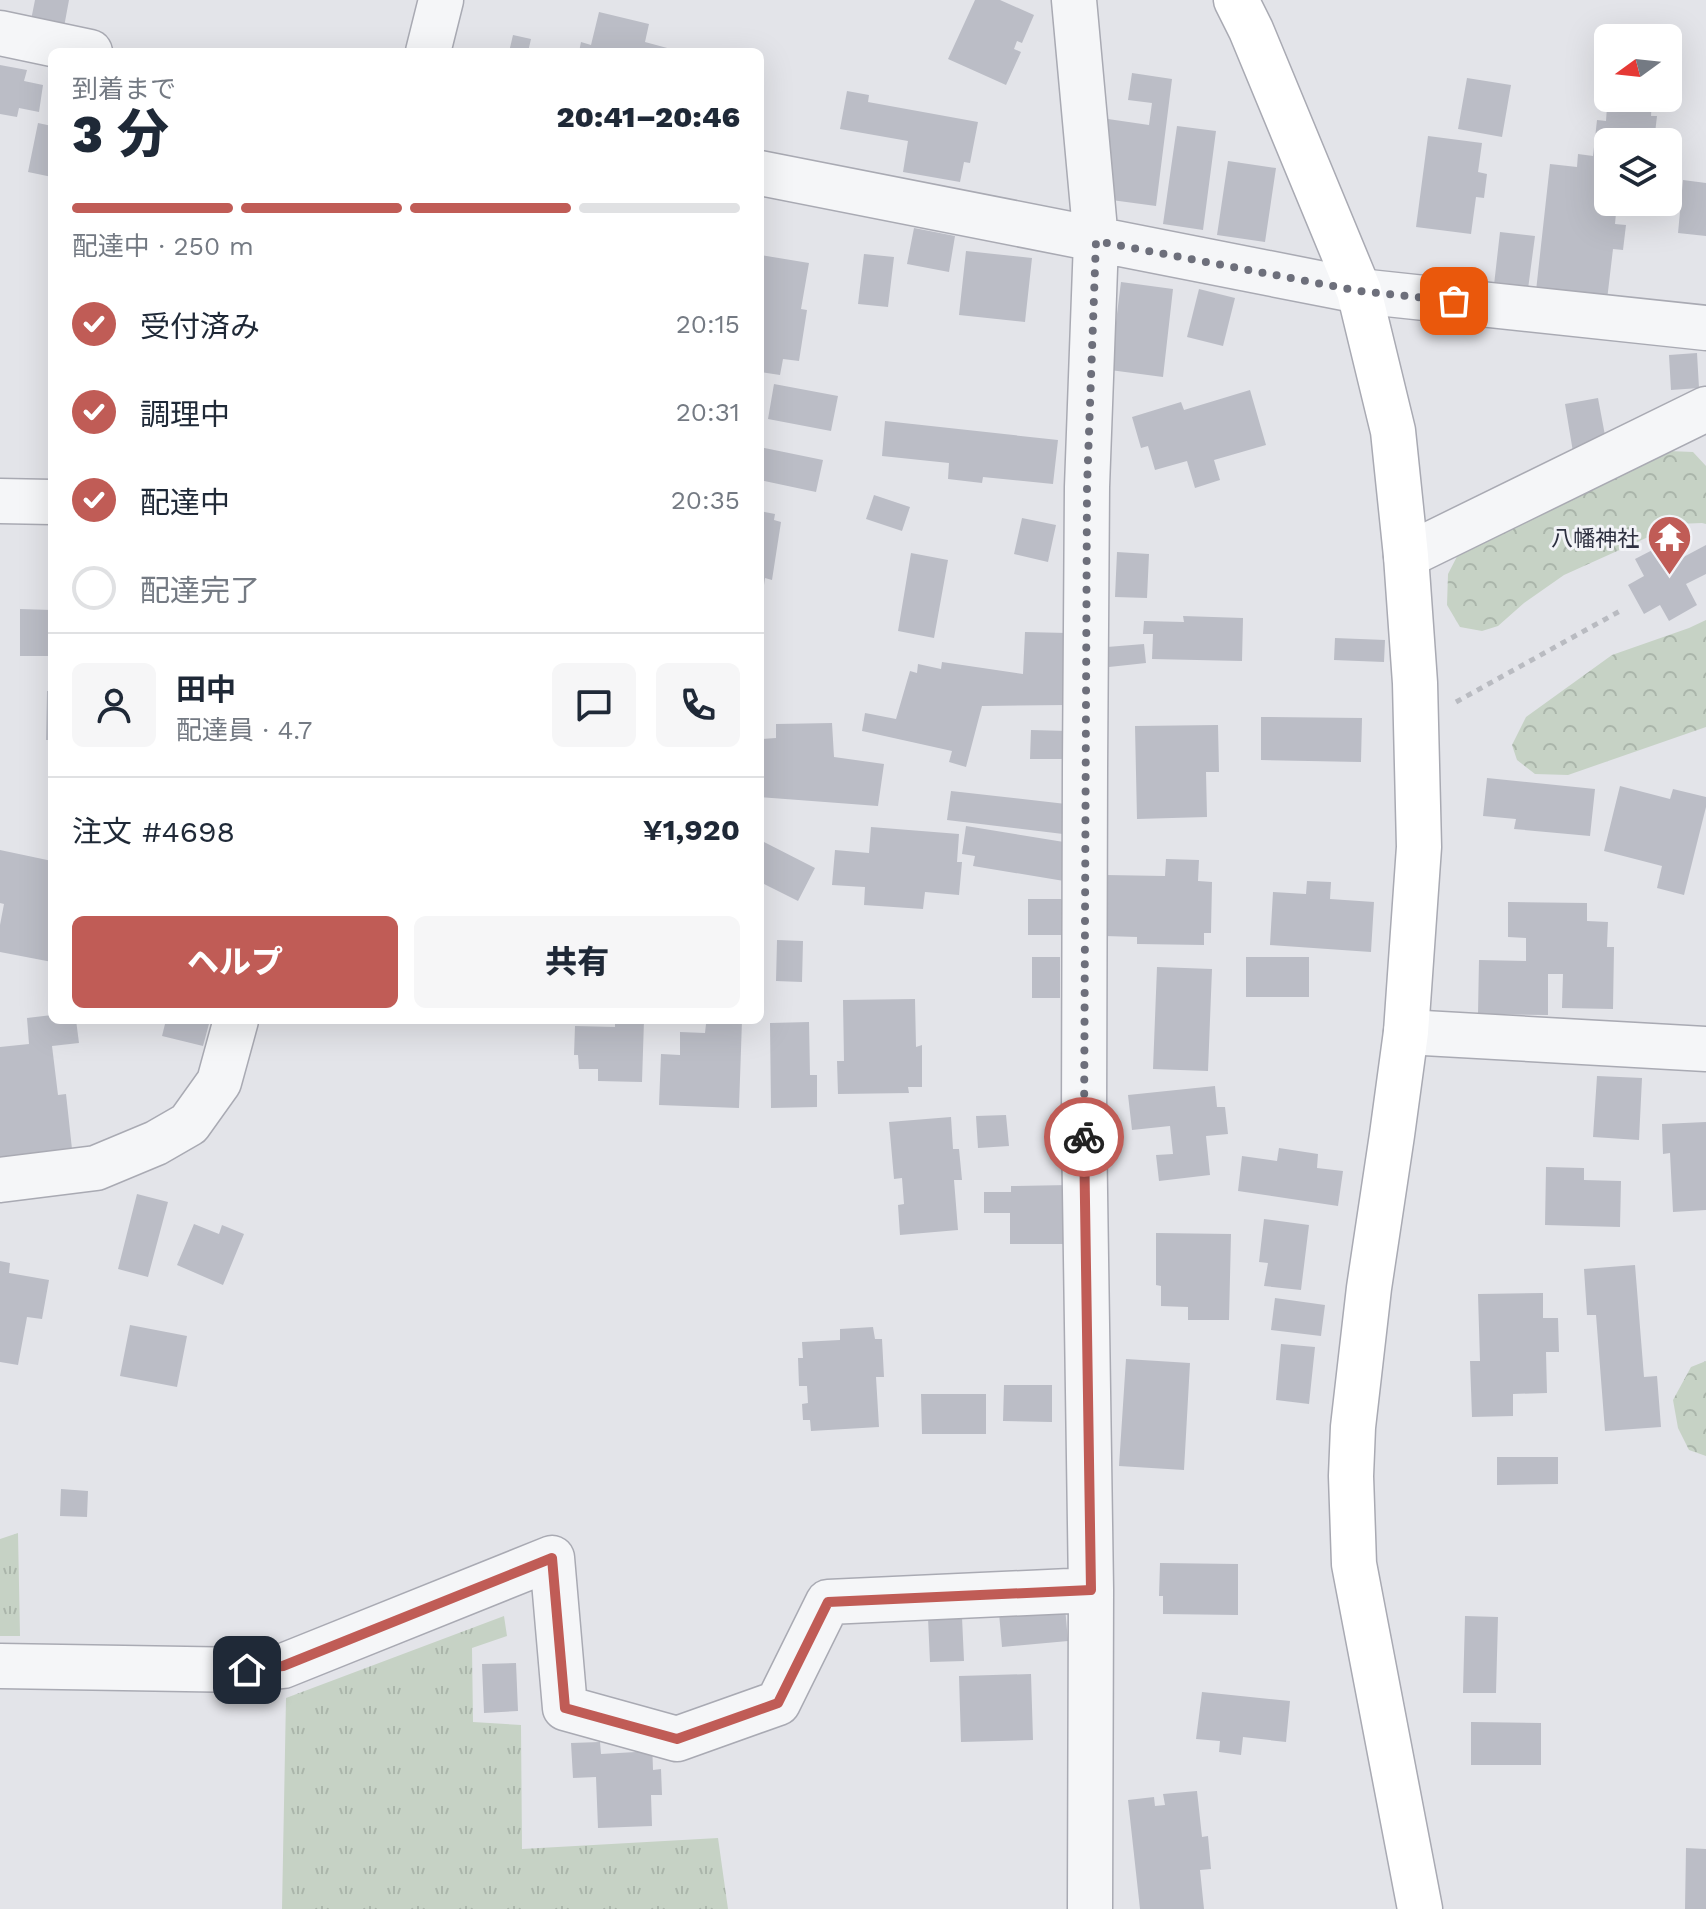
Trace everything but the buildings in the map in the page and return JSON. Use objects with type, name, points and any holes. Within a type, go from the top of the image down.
[{"type":"street","points":[[429,48],[441,0]]},
{"type":"street","points":[[1074,0],[1096,241],[1087,487],[1084,1063],[1091,1590],[1090,1909]]},
{"type":"street","points":[[1236,0],[1359,291],[1393,431],[1406,556],[1416,724],[1419,847],[1406,1032],[1369,1288],[1353,1427],[1351,1476],[1354,1564],[1420,1909]]},
{"type":"street","points":[[0,33],[71,48]]},
{"type":"street","points":[[764,174],[1359,291],[1706,328]]},
{"type":"street","points":[[1406,556],[1706,409]]},
{"type":"street","points":[[0,501],[48,502]]},
{"type":"street","points":[[0,1180],[96,1168],[156,1143],[189,1124],[219,1082],[235,1024]]},
{"type":"street","points":[[1406,1032],[1706,1049]]},
{"type":"street","points":[[0,1666],[247,1670],[283,1666],[552,1558],[565,1708],[677,1739],[778,1703],[828,1602],[1091,1590]]},
{"type":"path","points":[[1416,724],[1620,611]]},
{"type":"green space","points":[[1669,451],[1693,452],[1706,466],[1706,524],[1677,524],[1564,575],[1498,626],[1482,631],[1460,627],[1447,605],[1448,574],[1465,541]]},
{"type":"green space","points":[[1706,620],[1706,727],[1568,775],[1535,774],[1517,760],[1512,745],[1526,717],[1612,655]]},
{"type":"green space","points":[[1706,1361],[1706,1456],[1689,1450],[1678,1428],[1673,1400],[1691,1367]]},
{"type":"green space","points":[[18,1533],[20,1636],[0,1636],[0,1539]]},
{"type":"green space","points":[[504,1616],[507,1636],[472,1648],[473,1722],[521,1725],[522,1849],[718,1838],[728,1909],[282,1909],[286,1698]]},
{"type":"way so far","points":[[1084,1137],[1087,487],[1096,241],[1359,291],[1454,301]]},
{"type":"place","name":"八幡神社","points":[[1670,577]]},
{"type":"route","points":[[247,1670],[283,1666],[552,1558],[565,1708],[677,1739],[778,1703],[828,1602],[1091,1590],[1084,1137]]}]
